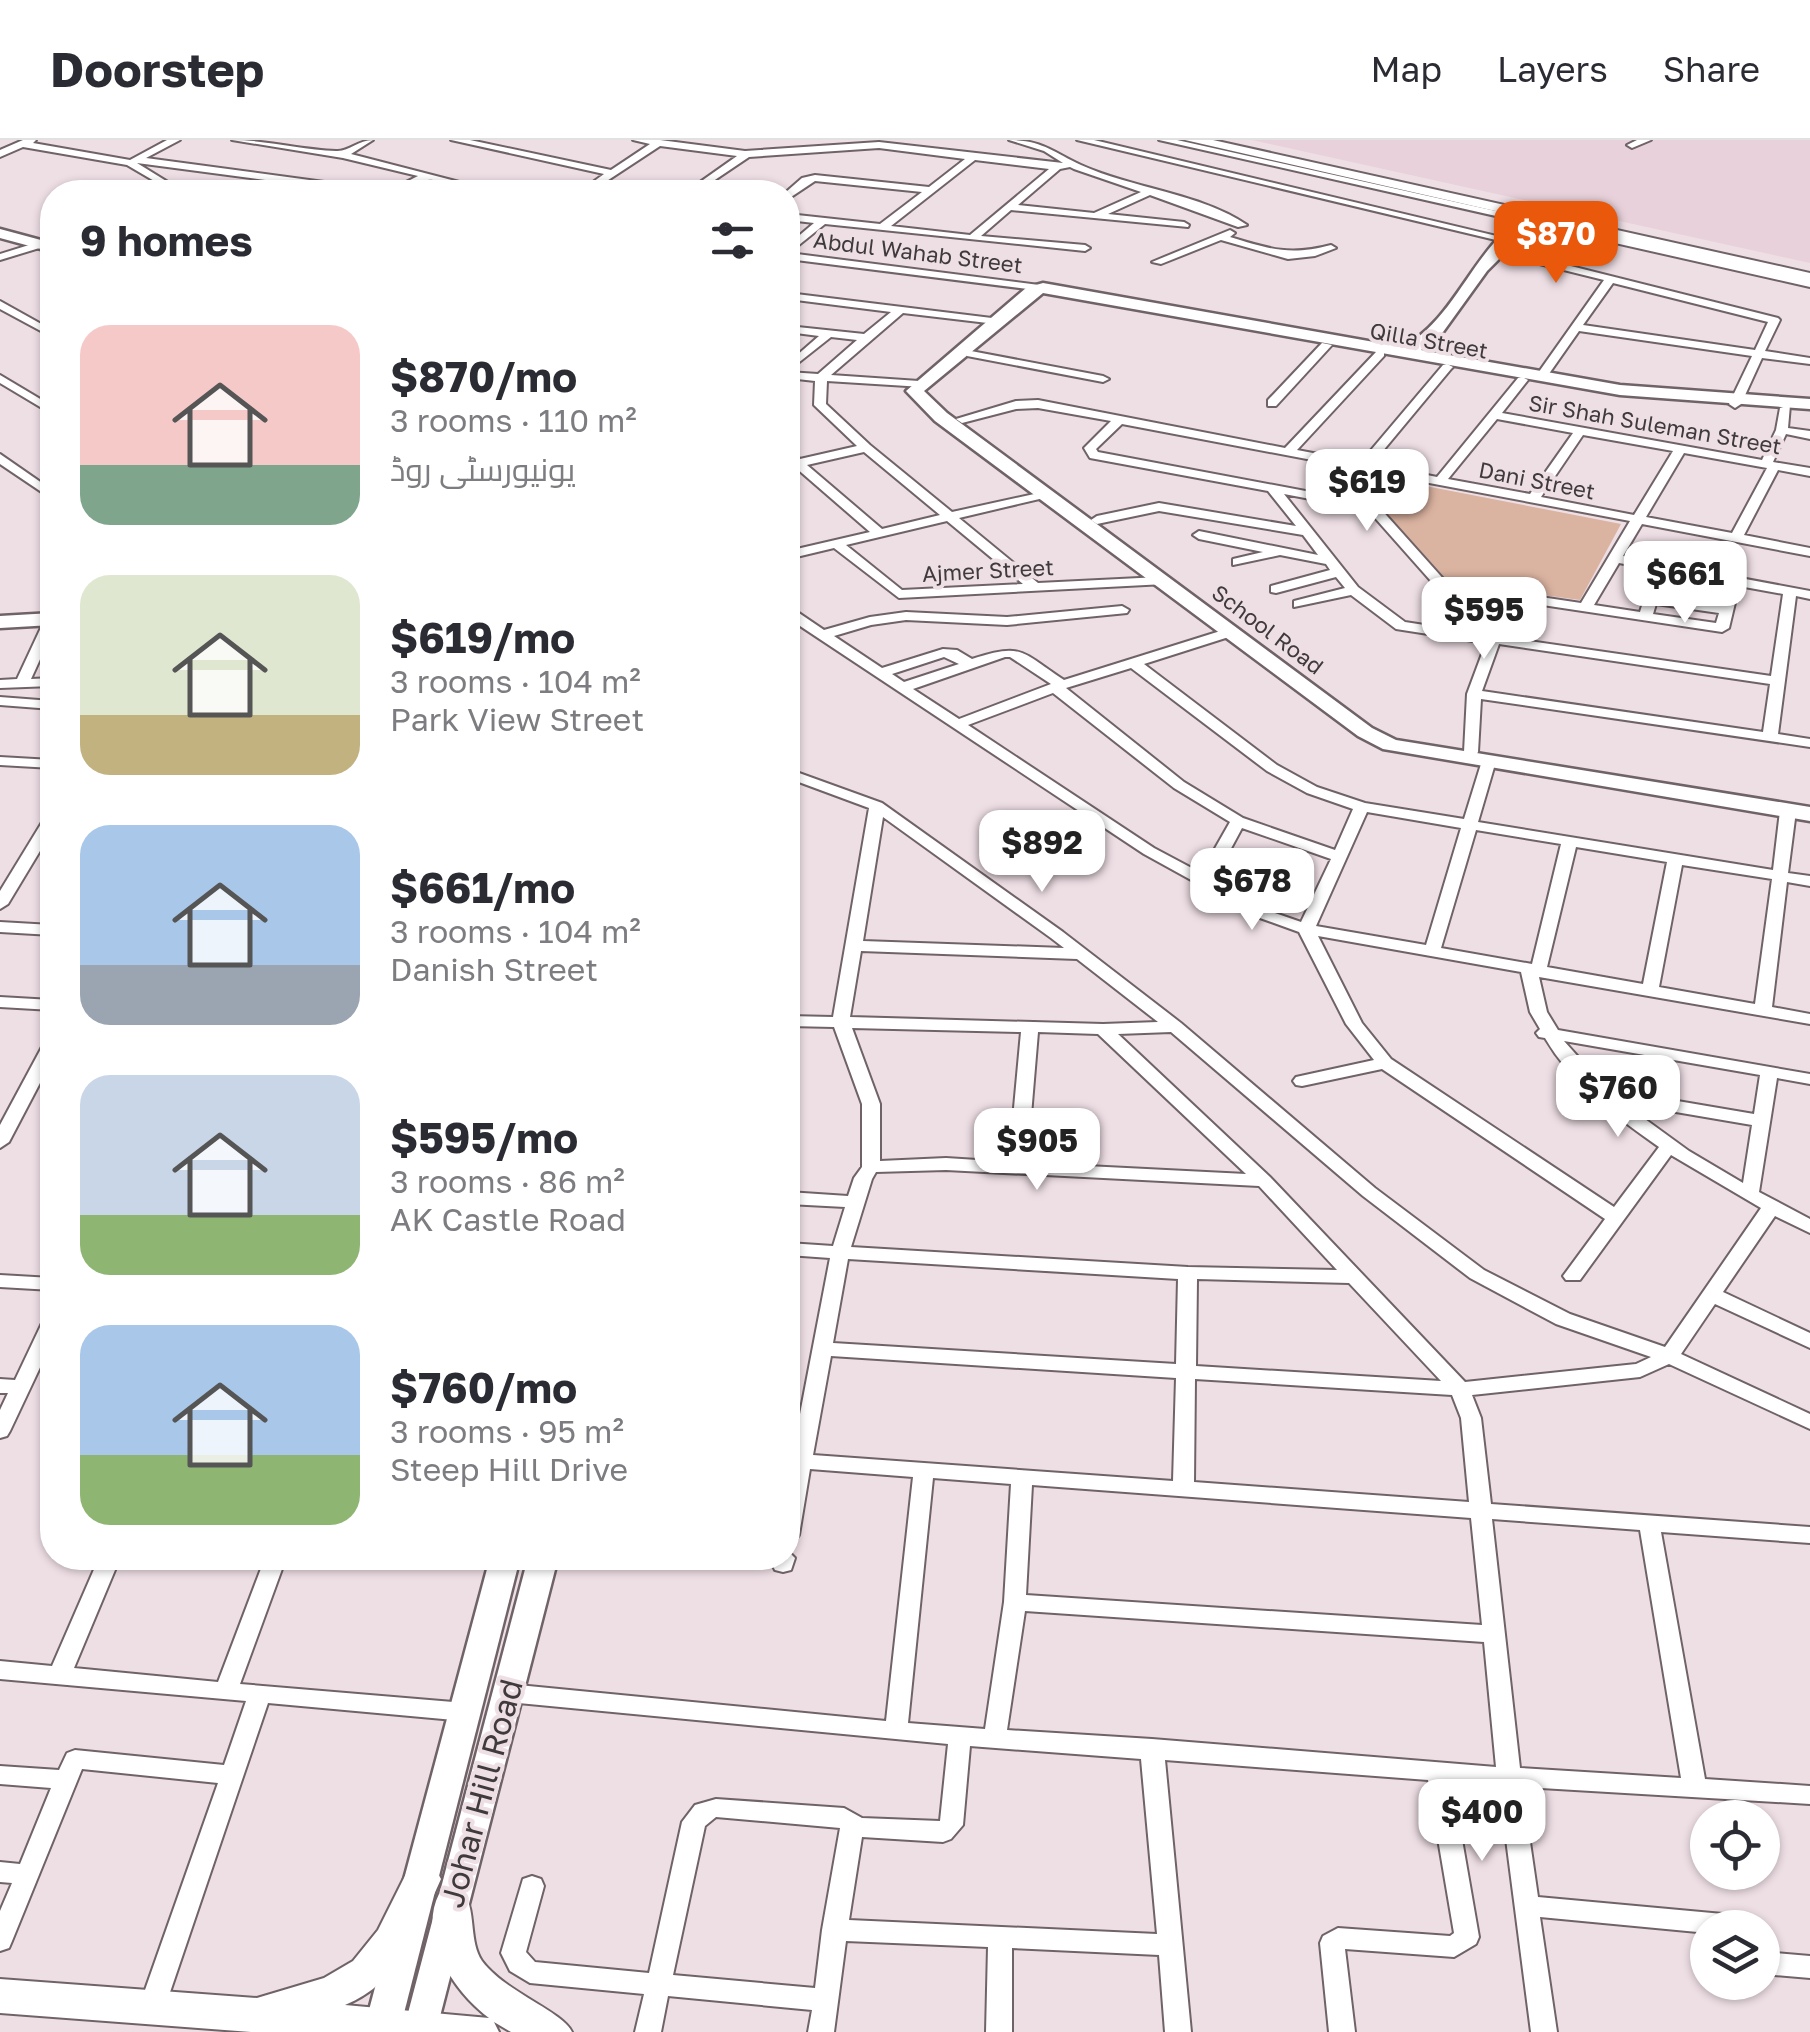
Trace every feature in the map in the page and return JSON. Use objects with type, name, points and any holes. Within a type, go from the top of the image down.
[{"type":"main road","points":[[1193,140],[1810,281]]},
{"type":"main road","points":[[1240,140],[1810,266]]},
{"type":"main road","points":[[247,2014],[315,1998],[366,1974],[399,1927],[437,1892],[460,1958],[487,1992],[521,2020],[552,2032]]},
{"type":"main road","points":[[0,1996],[479,2032]]},
{"type":"street","points":[[133,161],[175,140]]},
{"type":"street","points":[[236,140],[343,155],[444,180]]},
{"type":"street","points":[[343,155],[368,140]]},
{"type":"street","points":[[456,140],[612,173]]},
{"type":"street","points":[[509,149],[525,140]]},
{"type":"street","points":[[638,140],[746,154],[880,145],[1057,167],[1070,164]]},
{"type":"street","points":[[794,149],[820,140]]},
{"type":"street","points":[[1014,140],[1047,149],[1070,164],[1242,226],[1157,262]]},
{"type":"street","points":[[1082,140],[1514,246],[1610,279],[1774,320],[1736,402]]},
{"type":"street","points":[[1164,140],[1538,220]]},
{"type":"street","points":[[1632,145],[1646,140]]},
{"type":"street","points":[[0,154],[27,142],[133,161],[281,180]]},
{"type":"street","points":[[602,180],[656,144]]},
{"type":"street","points":[[708,180],[746,154]]},
{"type":"street","points":[[882,228],[974,156]]},
{"type":"street","points":[[133,161],[161,180]]},
{"type":"street","points":[[972,238],[1057,167]]},
{"type":"street","points":[[418,180],[427,176]]},
{"type":"street","points":[[800,185],[815,178],[932,190]]},
{"type":"street","points":[[1308,193],[1362,185]]},
{"type":"street","points":[[1092,217],[1150,191]]},
{"type":"street","points":[[1010,207],[1184,225]]},
{"type":"street","points":[[800,218],[1086,248]]},
{"type":"street","points":[[1364,467],[1440,362],[1428,349],[1483,276],[1538,220]]},
{"type":"street","points":[[800,242],[822,221]]},
{"type":"street","points":[[7,230],[40,240]]},
{"type":"street","points":[[1220,237],[1286,258],[1304,257],[1330,248]]},
{"type":"street","points":[[0,257],[40,246]]},
{"type":"street","name":"Abdul Wahab Street","points":[[800,255],[1043,293]]},
{"type":"street","points":[[1542,376],[1610,279]]},
{"type":"street","name":"School Road","points":[[1043,293],[1032,291],[930,394],[1390,745],[1810,805]]},
{"type":"street","name":"Qilla Street","points":[[1043,293],[1326,345],[1620,390],[1786,408],[1810,407]]},
{"type":"street","name":"Qilla Street","points":[[1043,293],[1440,362]]},
{"type":"street","points":[[800,297],[1005,317]]},
{"type":"street","points":[[0,304],[40,327]]},
{"type":"street","points":[[901,310],[822,378],[820,405],[866,448],[1036,588]]},
{"type":"street","name":"School Road","points":[[1005,317],[919,385],[915,394],[1160,581],[1357,718]]},
{"type":"street","points":[[1400,353],[1416,348],[1444,327]]},
{"type":"street","points":[[1575,327],[1810,361]]},
{"type":"street","points":[[800,330],[866,338]]},
{"type":"street","points":[[800,360],[828,334]]},
{"type":"street","points":[[1272,403],[1326,345]]},
{"type":"street","points":[[971,354],[1103,379]]},
{"type":"street","points":[[1287,452],[1380,354]]},
{"type":"street","name":"Qilla Street","points":[[1480,369],[1616,396],[1810,407]]},
{"type":"street","points":[[800,373],[919,385]]},
{"type":"street","points":[[0,378],[40,403]]},
{"type":"street","points":[[1440,482],[1522,380]]},
{"type":"street","name":"Dani Street","points":[[962,419],[1016,405],[1038,404],[1810,552]]},
{"type":"street","points":[[1736,538],[1770,465],[1786,408]]},
{"type":"street","name":"Sir Shah Suleman Street","points":[[1494,415],[1810,472]]},
{"type":"street","points":[[1119,420],[1090,452],[1372,508],[1443,586],[1722,628],[1734,580]]},
{"type":"street","points":[[1532,500],[1580,430]]},
{"type":"street","points":[[1782,430],[1810,435]]},
{"type":"street","points":[[800,459],[866,448]]},
{"type":"street","points":[[1585,608],[1680,448]]},
{"type":"street","points":[[0,458],[40,486]]},
{"type":"street","points":[[800,468],[879,533]]},
{"type":"street","points":[[1372,508],[1405,475]]},
{"type":"street","points":[[1274,488],[1353,590],[1401,626],[1778,682]]},
{"type":"street","points":[[800,552],[1044,494]]},
{"type":"street","points":[[1097,520],[1160,507],[1307,532]]},
{"type":"street","points":[[1198,534],[1335,566]]},
{"type":"street","name":"Ajmer Street","points":[[836,543],[899,594],[1160,581]]},
{"type":"street","points":[[1238,562],[1282,551]]},
{"type":"street","points":[[1615,558],[1810,595]]},
{"type":"street","points":[[1276,589],[1335,566]]},
{"type":"street","points":[[1299,604],[1353,590]]},
{"type":"street","points":[[1770,736],[1790,591]]},
{"type":"street","points":[[1432,952],[1468,826],[1479,758],[1474,694],[1510,596]]},
{"type":"street","points":[[822,635],[870,620],[906,616],[1007,621],[1122,610]]},
{"type":"street","points":[[0,614],[40,616]]},
{"type":"street","points":[[0,622],[40,618]]},
{"type":"street","points":[[800,620],[1069,800],[1204,883],[1266,914],[1306,928],[1810,1018]]},
{"type":"street","points":[[960,724],[1058,686],[1230,632]]},
{"type":"street","points":[[22,683],[40,643]]},
{"type":"street","points":[[882,673],[944,653],[952,653],[970,664]]},
{"type":"street","points":[[904,687],[1013,653],[1179,785],[1238,821],[1338,856]]},
{"type":"street","points":[[1133,662],[1272,768],[1312,790],[1362,807],[1810,881]]},
{"type":"street","points":[[0,684],[40,682]]},
{"type":"street","points":[[1474,694],[1810,742]]},
{"type":"street","points":[[0,701],[40,704]]},
{"type":"street","name":"School Road","points":[[1479,758],[1810,814]]},
{"type":"street","points":[[0,761],[40,763]]},
{"type":"street","points":[[800,777],[877,806],[1082,954],[1175,1027],[1382,1204],[1477,1274],[1563,1319],[1668,1356],[1810,1422]]},
{"type":"street","points":[[800,1456],[840,1252],[863,1178],[872,1167],[871,1104],[841,1022],[877,806]]},
{"type":"street","points":[[1306,928],[1362,807]]},
{"type":"street","points":[[1763,1010],[1788,811]]},
{"type":"street","points":[[1204,883],[1238,821]]},
{"type":"street","points":[[0,904],[40,839]]},
{"type":"street","points":[[1569,843],[1530,993],[1545,1032],[1604,1094],[1669,1145],[1810,1227]]},
{"type":"street","points":[[1650,991],[1675,860]]},
{"type":"street","points":[[0,928],[40,930]]},
{"type":"street","points":[[1306,928],[1354,1024],[1385,1063],[1616,1218]]},
{"type":"street","points":[[854,946],[1082,954]]},
{"type":"street","points":[[0,1002],[40,1004]]},
{"type":"street","points":[[800,1021],[1030,1030],[1175,1027]]},
{"type":"street","points":[[1103,1028],[1264,1181],[1460,1389],[1471,1418],[1509,1777],[1544,2032]]},
{"type":"street","points":[[1016,1168],[1030,1030]]},
{"type":"street","points":[[1545,1032],[1810,1079]]},
{"type":"street","points":[[1302,1081],[1385,1063]]},
{"type":"street","points":[[0,1142],[40,1067]]},
{"type":"street","points":[[1750,1194],[1769,1072]]},
{"type":"street","points":[[1604,1094],[1761,1122]]},
{"type":"street","points":[[1573,1276],[1669,1145]]},
{"type":"street","points":[[872,1167],[946,1164],[1264,1181]]},
{"type":"street","points":[[800,1199],[856,1202]]},
{"type":"street","points":[[821,1349],[1460,1389],[1640,1370],[1668,1356],[1772,1206]]},
{"type":"street","points":[[800,1249],[1188,1273],[1353,1277]]},
{"type":"street","points":[[1183,1488],[1188,1273]]},
{"type":"street","points":[[0,1280],[40,1283]]},
{"type":"street","points":[[1711,1294],[1810,1342]]},
{"type":"street","points":[[0,1431],[11,1386],[40,1341]]},
{"type":"street","points":[[800,1461],[1810,1535]]},
{"type":"street","points":[[896,1731],[924,1470]]},
{"type":"street","points":[[995,1736],[1015,1602],[1022,1477]]},
{"type":"street","points":[[1650,1523],[1695,1790]]},
{"type":"street","points":[[60,1674],[104,1570]]},
{"type":"street","points":[[226,1692],[272,1570]]},
{"type":"street","name":"Johar Hill Road","points":[[437,1892],[434,1838],[503,1570]]},
{"type":"street","name":"Johar Hill Road","points":[[401,2026],[437,1892],[470,1837],[541,1570]]},
{"type":"street","points":[[1015,1602],[1495,1634]]},
{"type":"street","points":[[0,1670],[464,1712]]},
{"type":"street","points":[[508,1693],[896,1731],[1509,1777],[1810,1795]]},
{"type":"street","points":[[152,2007],[260,1694]]},
{"type":"street","points":[[648,2032],[694,1822],[703,1812],[716,1808],[844,1818],[858,1827],[944,1832],[951,1825],[960,1734]]},
{"type":"street","points":[[1124,1746],[1155,1785]]},
{"type":"street","points":[[1152,1748],[1178,2032]]},
{"type":"street","points":[[0,1941],[75,1759],[232,1775]]},
{"type":"street","points":[[1342,2032],[1332,1943],[1338,1938],[1454,1947],[1467,1937],[1438,1771]]},
{"type":"street","points":[[0,1775],[66,1780]]},
{"type":"street","points":[[821,2032],[849,1834],[858,1827]]},
{"type":"street","points":[[434,1838],[470,1837]]},
{"type":"street","points":[[0,1872],[28,1874]]},
{"type":"street","points":[[532,1886],[513,1952],[519,1964],[530,1972],[823,2000]]},
{"type":"street","points":[[1526,1906],[1690,1921]]},
{"type":"street","points":[[834,1930],[1170,1946]]},
{"type":"street","points":[[999,2032],[1000,1939]]},
{"type":"street","points":[[1780,1964],[1810,1967]]},
{"type":"shaded area","points":[[1252,140],[1810,140],[1810,263]]},
{"type":"shaded area","points":[[1410,483],[1621,524],[1580,600],[1447,582],[1385,513]]}]
